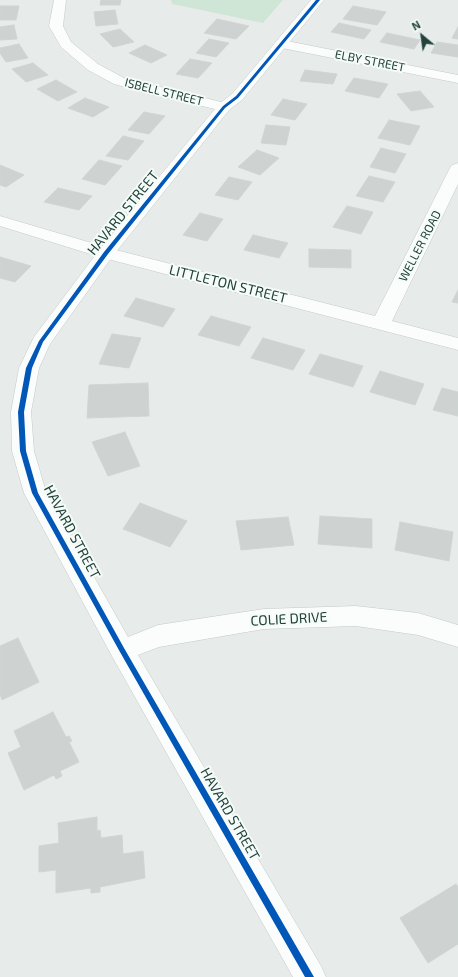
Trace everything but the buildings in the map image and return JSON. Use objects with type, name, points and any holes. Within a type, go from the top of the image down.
[{"type":"street","name":"ISBELL STREET","points":[[60,0],[56,26],[66,44],[93,67],[119,80],[154,92],[224,107]]},
{"type":"street","name":"HAVARD STREET","points":[[310,977],[122,650],[35,493],[24,451],[21,412],[29,368],[41,342],[106,253],[224,107],[237,97],[318,0]]},
{"type":"street","name":"ELBY STREET","points":[[282,44],[458,78]]},
{"type":"street","name":"WELLER ROAD","points":[[381,323],[454,189],[458,168]]},
{"type":"street","name":"LITTLETON STREET","points":[[0,221],[106,253],[458,344]]},
{"type":"street","name":"COLIE DRIVE","points":[[122,650],[158,636],[264,618],[356,616],[418,624],[458,636]]},
{"type":"green space","points":[[171,0],[283,0],[263,23],[172,4]]},
{"type":"cycle path","points":[[310,977],[122,650],[35,493],[23,451],[21,412],[29,368],[41,342],[106,253],[224,107],[237,97],[318,0]]}]
